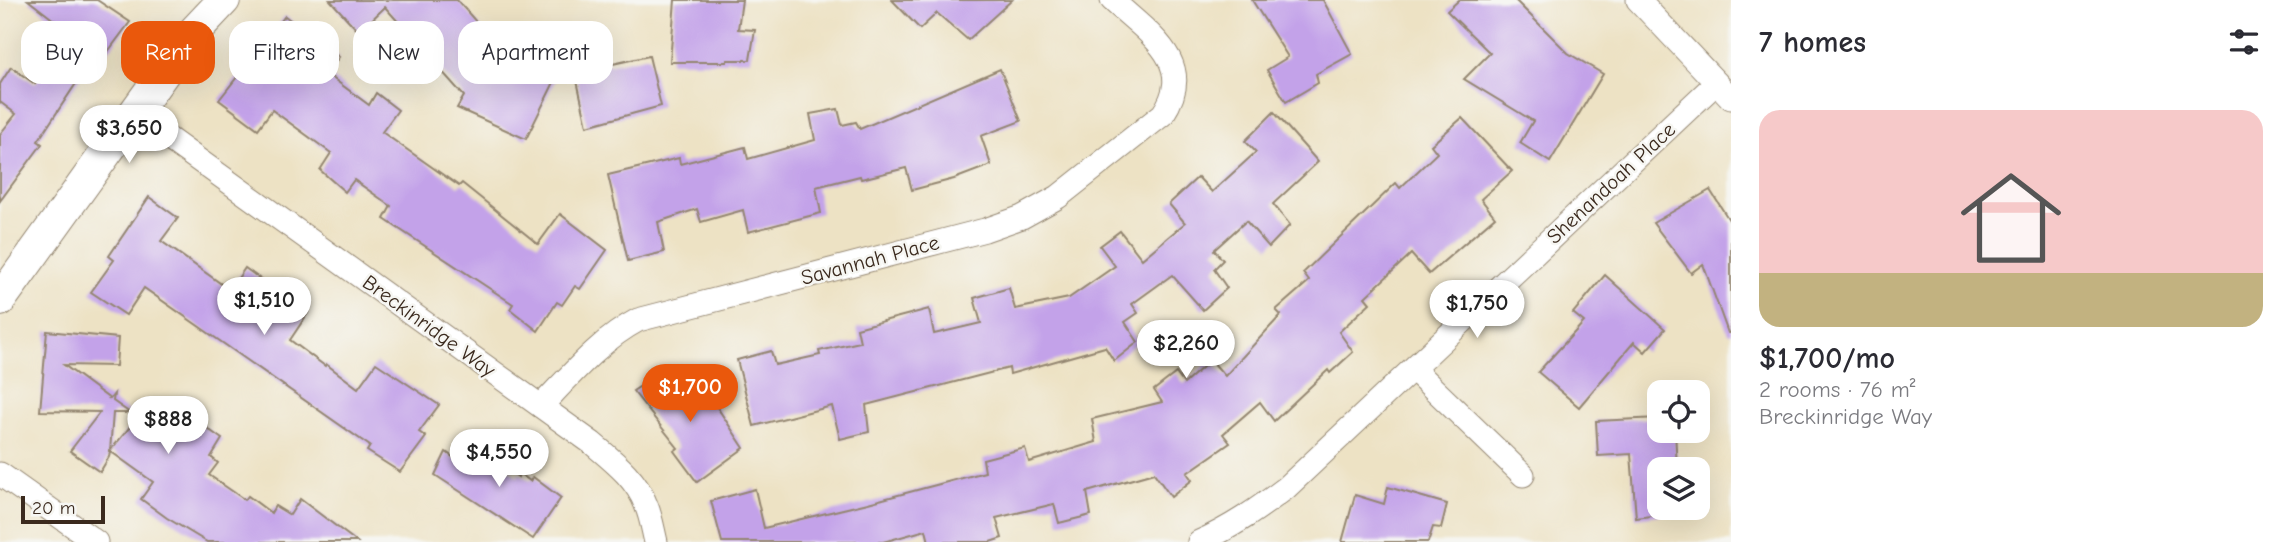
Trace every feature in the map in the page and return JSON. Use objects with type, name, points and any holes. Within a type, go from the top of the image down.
[{"type":"street","points":[[0,300],[190,36],[224,0]]},
{"type":"street","name":"Savannah Place","points":[[541,406],[593,351],[616,332],[638,320],[985,230],[1021,217],[1058,197],[1163,114],[1171,103],[1176,81],[1171,58],[1112,0]]},
{"type":"street","points":[[1638,0],[1724,91]]},
{"type":"street","name":"Shenandoah Place","points":[[1199,542],[1222,532],[1286,488],[1724,91]]},
{"type":"street","name":"Breckinridge Way","points":[[133,113],[592,443],[623,470],[646,504],[656,542]]},
{"type":"street","points":[[1414,370],[1522,475]]},
{"type":"street","points":[[0,474],[96,542]]},
{"type":"building","points":[[28,0],[97,0],[128,21],[121,21],[121,34],[107,53],[107,21],[55,21]]},
{"type":"building","points":[[330,0],[457,0],[475,21],[458,21],[458,84],[553,84],[526,139],[457,108],[464,96],[444,73],[444,21],[397,21],[385,7],[370,21],[353,21],[353,25]]},
{"type":"building","points":[[675,0],[742,0],[738,29],[755,30],[750,60],[670,62]]},
{"type":"building","points":[[892,0],[1012,0],[968,40],[937,13],[920,29]]},
{"type":"building","points":[[1252,0],[1323,0],[1352,54],[1316,74],[1318,83],[1286,102],[1267,70],[1288,57]]},
{"type":"building","points":[[1459,0],[1515,0],[1568,53],[1603,74],[1550,162],[1520,143],[1533,121],[1464,79],[1490,53],[1447,11]]},
{"type":"building","points":[[649,56],[661,106],[587,126],[578,84],[613,84],[613,64]]},
{"type":"building","points":[[11,67],[21,74],[21,84],[76,84],[38,141],[42,144],[0,201],[0,134],[16,114],[0,102],[0,84]]},
{"type":"building","points":[[1000,69],[1021,121],[981,136],[991,165],[954,179],[912,190],[906,168],[816,187],[821,213],[748,232],[743,210],[701,222],[697,209],[658,222],[664,252],[628,261],[608,175],[679,158],[680,164],[745,147],[748,159],[815,140],[810,114],[838,109],[842,125],[856,122],[860,129]]},
{"type":"building","points":[[339,83],[369,105],[376,93],[398,110],[382,132],[459,186],[462,183],[538,244],[560,214],[607,250],[580,289],[575,286],[562,305],[557,302],[538,331],[510,309],[513,304],[384,219],[391,206],[354,180],[345,192],[320,170],[331,153],[272,110],[258,129],[219,100],[232,84]]},
{"type":"building","points":[[1274,112],[1318,162],[1273,204],[1290,225],[1269,247],[1246,221],[1214,250],[1223,260],[1214,269],[1227,288],[1203,310],[1172,275],[1132,304],[1138,313],[1125,322],[1138,342],[1114,361],[1105,347],[1010,374],[1009,368],[866,405],[869,432],[840,439],[832,406],[754,426],[737,360],[771,351],[775,365],[820,355],[819,351],[860,342],[857,328],[929,309],[934,334],[981,323],[974,298],[1009,288],[1015,309],[1069,298],[1115,266],[1100,246],[1120,231],[1142,259],[1185,223],[1169,204],[1198,177],[1212,192],[1256,152],[1245,141]]},
{"type":"building","points":[[1462,118],[1512,171],[1481,199],[1495,217],[1429,274],[1411,254],[1365,297],[1370,303],[1339,332],[1353,352],[1330,373],[1328,370],[1274,421],[1260,402],[1223,434],[1230,443],[1187,473],[1192,480],[1171,497],[1154,473],[1087,492],[1091,515],[1059,523],[1054,504],[996,518],[1002,538],[990,542],[929,542],[926,530],[883,542],[722,542],[711,501],[755,489],[764,528],[868,503],[985,472],[983,459],[1025,448],[1029,462],[1096,442],[1092,419],[1162,402],[1154,390],[1176,373],[1184,384],[1211,360],[1225,376],[1281,315],[1276,310],[1309,281],[1303,273],[1396,183],[1400,188],[1437,153],[1431,145]]},
{"type":"building","points":[[1710,190],[1731,223],[1731,333],[1728,333],[1703,264],[1691,273],[1653,223]]},
{"type":"building","points":[[149,197],[178,218],[161,241],[230,290],[245,268],[308,313],[290,340],[325,366],[326,364],[358,388],[376,363],[439,405],[419,432],[426,437],[400,472],[367,451],[370,446],[144,288],[126,315],[91,292],[114,260],[109,256]]},
{"type":"building","points":[[1605,275],[1665,329],[1645,352],[1634,342],[1579,407],[1538,372],[1584,322],[1573,313]]},
{"type":"building","points":[[47,331],[118,338],[116,366],[64,365],[110,399],[114,394],[113,401],[130,413],[113,413],[109,457],[100,472],[70,451],[100,412],[40,411]]},
{"type":"building","points":[[667,369],[685,398],[703,386],[744,448],[697,482],[674,451],[678,448],[633,391]]},
{"type":"building","points":[[166,403],[194,424],[197,421],[222,439],[211,457],[218,463],[209,475],[245,500],[248,496],[271,513],[275,506],[290,515],[300,499],[357,542],[207,542],[141,499],[153,482],[110,451],[143,411],[155,419]]},
{"type":"building","points":[[1647,419],[1647,443],[1676,443],[1676,457],[1647,457],[1647,516],[1636,518],[1631,454],[1598,456],[1596,421]]},
{"type":"building","points":[[470,441],[518,477],[519,473],[530,481],[533,477],[561,498],[533,539],[435,475],[446,452],[457,460]]},
{"type":"building","points":[[1388,487],[1447,504],[1441,528],[1433,527],[1428,542],[1342,542],[1355,495],[1384,504]]}]
